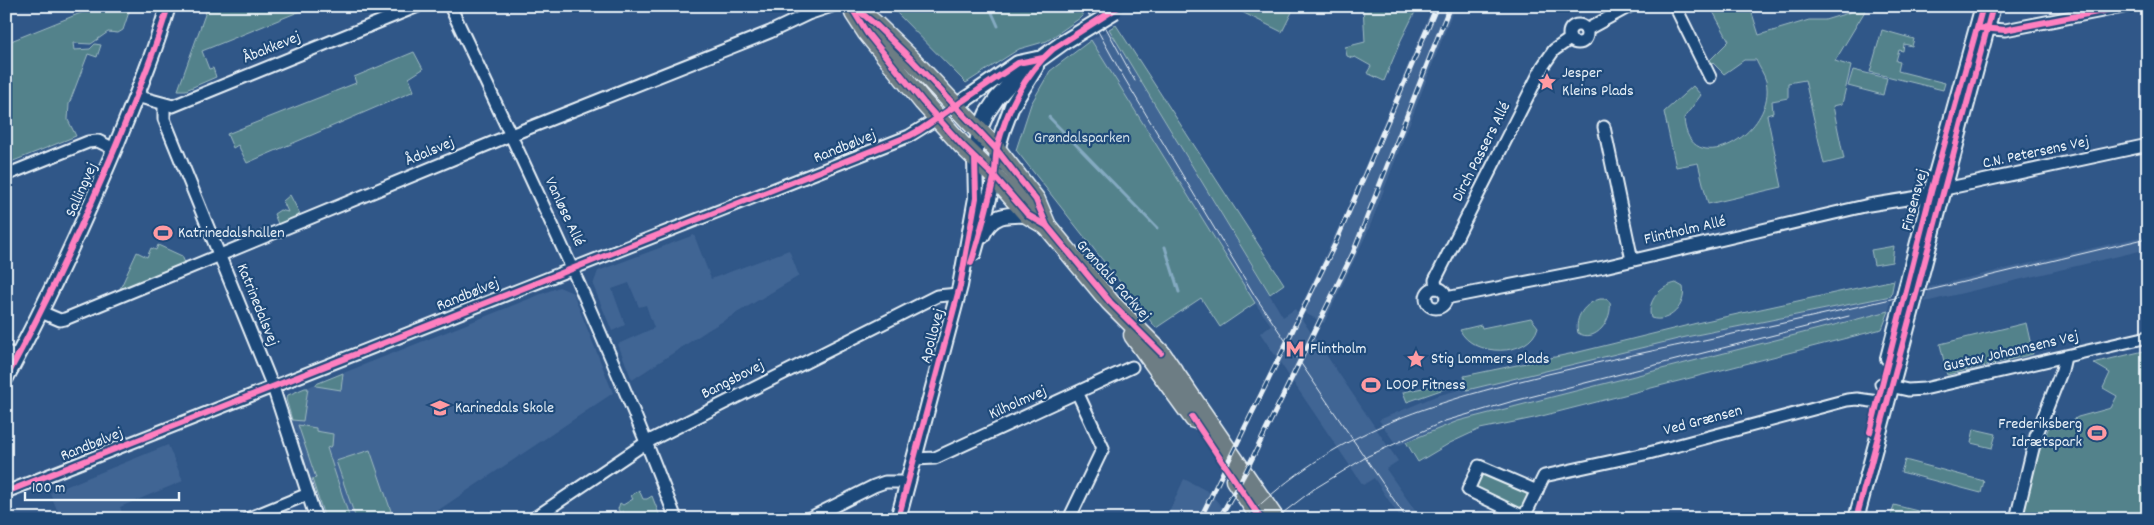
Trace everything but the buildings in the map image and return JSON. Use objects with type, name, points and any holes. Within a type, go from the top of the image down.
[{"type":"main road","name":"Grøndals Parkvej","points":[[852,6],[876,24],[997,150],[1036,200],[1047,226],[1110,302],[1149,359],[1186,399],[1276,519]]},
{"type":"main road","name":"Grøndals Parkvej","points":[[852,6],[867,33],[938,118],[975,158],[995,176],[1028,215],[1047,226]]},
{"type":"main road","points":[[938,118],[956,106]]},
{"type":"main road","name":"Grøndals Parkvej","points":[[1186,399],[1260,519]]},
{"type":"street","name":"Sallingvej","points":[[6,378],[12,353],[40,312],[68,255],[136,96],[168,6]]},
{"type":"street","name":"Åbakkevej","points":[[136,96],[173,106],[418,6]]},
{"type":"street","name":"Vanløse Allé","points":[[450,6],[572,268],[647,442],[676,519]]},
{"type":"street","name":"Ådalsvej","points":[[40,312],[60,320],[65,319],[511,135],[770,32],[808,14],[832,6]]},
{"type":"street","name":"Dirch Passers Allé","points":[[1436,288],[1435,280],[1543,66],[1554,50],[1570,39],[1569,33],[1574,26],[1580,25],[1586,30],[1630,6]]},
{"type":"street","points":[[1675,6],[1710,78]]},
{"type":"street","name":"Finsensvej","points":[[1982,28],[1983,6]]},
{"type":"street","name":"Finsensvej","points":[[1856,519],[1886,385],[1937,191],[1982,28],[1993,6]]},
{"type":"street","points":[[1982,28],[2005,30],[2128,6]]},
{"type":"street","points":[[956,106],[1018,63],[1043,58],[1064,42],[1118,8]]},
{"type":"street","name":"Apollovej","points":[[898,519],[959,290],[976,198],[975,158],[980,131],[987,113],[997,98],[1018,75],[1043,58]]},
{"type":"street","name":"Apollovej","points":[[975,250],[995,176],[997,150],[1012,106],[1026,81],[1043,58]]},
{"type":"street","name":"Katrinedalsvej","points":[[164,105],[164,119],[273,387],[316,519]]},
{"type":"street","name":"Randbølvej","points":[[6,492],[909,136],[938,118]]},
{"type":"street","points":[[1604,127],[1632,260]]},
{"type":"street","points":[[6,175],[88,142],[98,141],[114,149]]},
{"type":"street","name":"C.N. Petersens Vej","points":[[1937,191],[2148,145]]},
{"type":"street","name":"Flintholm Allé","points":[[1446,298],[1632,260],[1869,205],[1919,197],[1937,191]]},
{"type":"street","name":"Apollovej","points":[[959,290],[987,224],[1002,216],[1028,215]]},
{"type":"street","points":[[1436,288],[1442,291],[1446,298],[1439,308],[1428,306],[1426,300],[1427,294],[1436,288]]},
{"type":"street","name":"Bangsbovej","points":[[533,519],[647,442],[937,296],[959,290]]},
{"type":"street","name":"Gustav Johannsens Vej","points":[[1886,385],[1908,390],[1924,389],[2148,337]]},
{"type":"street","points":[[2016,519],[2036,436],[2062,370],[2065,356]]},
{"type":"street","name":"Kilholmvej","points":[[915,459],[935,458],[1078,394],[1132,367]]},
{"type":"street","points":[[1069,519],[1103,448],[1078,394]]},
{"type":"street","name":"Ved Grænsen","points":[[1537,491],[1480,466],[1468,490],[1524,518],[1537,491],[1544,476],[1649,453],[1847,400],[1882,402]]},
{"type":"street","name":"Finsensvej","points":[[1848,519],[1882,402]]},
{"type":"street","points":[[808,519],[874,486],[885,482],[909,482]]},
{"type":"street","points":[[247,519],[308,494]]},
{"type":"shaded area","points":[[1433,6],[1455,6],[1368,231],[1324,323],[1299,310],[1342,220]]},
{"type":"shaded area","points":[[1109,29],[1283,317],[1295,309],[1398,461],[1386,469],[1421,519],[1401,519],[1374,478],[1363,485],[1260,333],[1271,325],[1255,303],[1091,40]]},
{"type":"shaded area","points":[[694,235],[711,279],[789,250],[799,276],[708,330],[632,380],[618,344],[654,328],[646,305],[639,307],[629,283],[612,289],[625,325],[612,331],[593,285],[598,271]]},
{"type":"shaded area","points":[[2148,235],[2148,249],[1925,302],[1929,287]]},
{"type":"shaded area","name":"Karinedals Skole","points":[[559,287],[573,293],[613,393],[425,519],[324,519],[286,399],[288,395]]},
{"type":"shaded area","points":[[1891,296],[1889,311],[1458,421],[1397,446],[1379,420],[1436,396],[1466,388],[1464,376],[1611,344],[1613,353]]},
{"type":"shaded area","points":[[168,445],[183,481],[120,507],[124,519],[61,519],[50,493]]},
{"type":"shaded area","points":[[1184,479],[1209,492],[1232,519],[1166,519]]},
{"type":"green space","points":[[98,6],[131,6],[123,30],[118,33],[108,32],[91,44],[73,43],[74,50],[90,49],[95,44],[101,45],[97,57],[88,54],[69,104],[68,120],[76,136],[6,164],[6,85],[13,82],[6,63],[6,43]]},
{"type":"green space","points":[[208,6],[313,6],[202,51],[209,69],[213,68],[216,77],[186,90],[178,90]]},
{"type":"green space","points":[[890,6],[1077,6],[1083,16],[1047,41],[1019,49],[966,83]]},
{"type":"green space","points":[[1230,6],[1295,6],[1282,32]]},
{"type":"green space","points":[[1363,6],[1418,6],[1384,81],[1367,73],[1371,66],[1355,57],[1347,56],[1345,47],[1365,42]]},
{"type":"green space","points":[[1710,6],[1762,6],[1751,10],[1759,35],[1809,20],[1825,20],[1848,13],[1858,6],[1868,6],[1835,61],[1851,66],[1842,104],[1833,106],[1844,159],[1824,164],[1805,80],[1788,83],[1788,98],[1772,101],[1773,113],[1767,115],[1782,187],[1708,204],[1698,163],[1676,167],[1664,112],[1693,86],[1701,95],[1684,118],[1689,137],[1700,147],[1715,149],[1731,144],[1746,133],[1759,118],[1766,100],[1766,81],[1756,60],[1744,60],[1724,74],[1710,60],[1729,41]]},
{"type":"green space","points":[[1116,25],[1284,284],[1270,294],[1109,29]]},
{"type":"green space","points":[[1882,30],[1914,39],[1912,46],[1904,44],[1903,51],[1899,50],[1896,61],[1900,62],[1898,71],[1945,83],[1943,90],[1870,72]]},
{"type":"green space","name":"Grøndalsparken","points":[[1091,40],[1255,303],[1220,327],[1201,298],[1156,328],[1016,150],[1031,104],[1050,71]]},
{"type":"green space","points":[[414,52],[423,69],[409,78],[414,91],[247,163],[238,145],[233,148],[227,134],[356,83],[354,77]]},
{"type":"green space","points":[[1853,70],[1887,78],[1883,95],[1848,86]]},
{"type":"green space","points":[[290,195],[301,216],[278,224],[274,214],[280,210],[288,212],[283,201]]},
{"type":"green space","points":[[158,245],[182,256],[185,263],[120,289],[137,252],[147,257],[151,248],[156,250]]},
{"type":"green space","points":[[1894,246],[1892,262],[1874,265],[1871,250]]},
{"type":"green space","points":[[1894,280],[1891,296],[1686,337],[1467,390],[1464,376],[1579,352],[1701,322]]},
{"type":"green space","points":[[1676,283],[1683,287],[1684,294],[1675,312],[1664,318],[1651,318],[1651,306],[1656,295],[1665,287]]},
{"type":"green space","points":[[1600,299],[1606,299],[1610,302],[1609,316],[1606,322],[1597,333],[1585,336],[1578,333],[1579,316],[1585,307]]},
{"type":"green space","points":[[1889,311],[1882,329],[1534,418],[1480,429],[1450,443],[1418,462],[1406,442],[1458,421]]},
{"type":"green space","points":[[1531,318],[1538,327],[1533,337],[1513,349],[1488,349],[1476,345],[1466,339],[1460,330],[1481,325],[1482,328]]},
{"type":"green space","points":[[2026,323],[2033,354],[1947,375],[1940,344]]},
{"type":"green space","name":"Frederiksberg Idrætspark","points":[[2148,350],[2148,519],[2023,519],[2035,463],[2050,424],[2057,429],[2078,417],[2111,408],[2117,396],[2103,388],[2110,373],[2093,363]]},
{"type":"green space","points":[[343,373],[341,390],[316,386],[316,384]]},
{"type":"green space","points":[[1457,381],[1458,384],[1407,402],[1403,392]]},
{"type":"green space","points":[[308,388],[303,421],[292,420],[286,399],[288,395]]},
{"type":"green space","points":[[298,425],[316,428],[316,431],[333,434],[332,446],[327,448],[350,519],[325,519],[312,479],[316,478]]},
{"type":"green space","points":[[1974,429],[1996,434],[1992,448],[1971,443]]},
{"type":"green space","points":[[370,450],[391,511],[369,519],[356,519],[336,461]]},
{"type":"green space","points":[[1905,460],[1984,481],[1981,493],[1901,472]]},
{"type":"green space","points":[[1482,472],[1527,491],[1528,497],[1524,506],[1518,508],[1476,490],[1475,488]]},
{"type":"green space","points":[[639,490],[643,499],[652,496],[661,519],[638,519],[637,516],[626,519],[623,511],[620,513],[618,509],[620,503],[623,505],[633,499],[631,496]]},
{"type":"green space","points":[[1894,505],[1949,519],[1900,519],[1891,516]]},
{"type":"waterway","points":[[989,6],[998,26]]},
{"type":"waterway","points":[[1049,117],[1157,228]]},
{"type":"waterway","points":[[1165,247],[1179,292]]},
{"type":"tram line","points":[[1084,6],[1120,71],[1255,296],[1407,519]]},
{"type":"tram line","points":[[1094,6],[1135,81]]},
{"type":"tram line","points":[[1245,519],[1279,488],[1349,441],[1423,409],[1548,374],[1932,290],[2148,238]]},
{"type":"tram line","points":[[1275,519],[1314,489],[1368,456],[1445,421],[1510,402],[1849,316]]},
{"type":"railway","points":[[1200,519],[1335,244],[1437,6]]},
{"type":"railway","points":[[1219,519],[1246,471],[1353,253],[1450,6]]},
{"type":"cycle path","points":[[6,378],[50,293],[103,177],[143,78],[168,6]]},
{"type":"cycle path","points":[[853,6],[911,59],[997,150],[1036,200],[1047,226],[1110,302],[1161,353]]},
{"type":"cycle path","points":[[971,263],[994,178],[997,148],[1005,121],[1018,94],[1033,70],[1053,49],[1120,6]]},
{"type":"cycle path","points":[[1870,432],[1931,192],[1983,6]]},
{"type":"cycle path","points":[[1856,519],[1993,6]]},
{"type":"cycle path","points":[[1980,28],[2005,30],[2128,6]]},
{"type":"cycle path","points":[[853,10],[867,33],[923,102],[962,145],[995,177],[1028,215],[1047,226]]},
{"type":"cycle path","points":[[6,492],[909,136],[1018,63],[1043,58]]},
{"type":"cycle path","points":[[898,519],[960,286],[976,198],[975,158]]},
{"type":"cycle path","points":[[1192,417],[1261,519]]},
{"type":"place","name":"Jesper Kleins Plads","points":[[1547,82]]},
{"type":"place","name":"Katrinedalshallen","points":[[163,233]]},
{"type":"place","name":"Flintholm","points":[[1295,349]]},
{"type":"place","name":"Stig Lommers Plads","points":[[1416,359]]},
{"type":"place","name":"LOOP Fitness","points":[[1371,385]]},
{"type":"place","name":"Karinedals Skole","points":[[440,408]]},
{"type":"place","name":"Frederiksberg Idrætspark","points":[[2097,433]]}]
